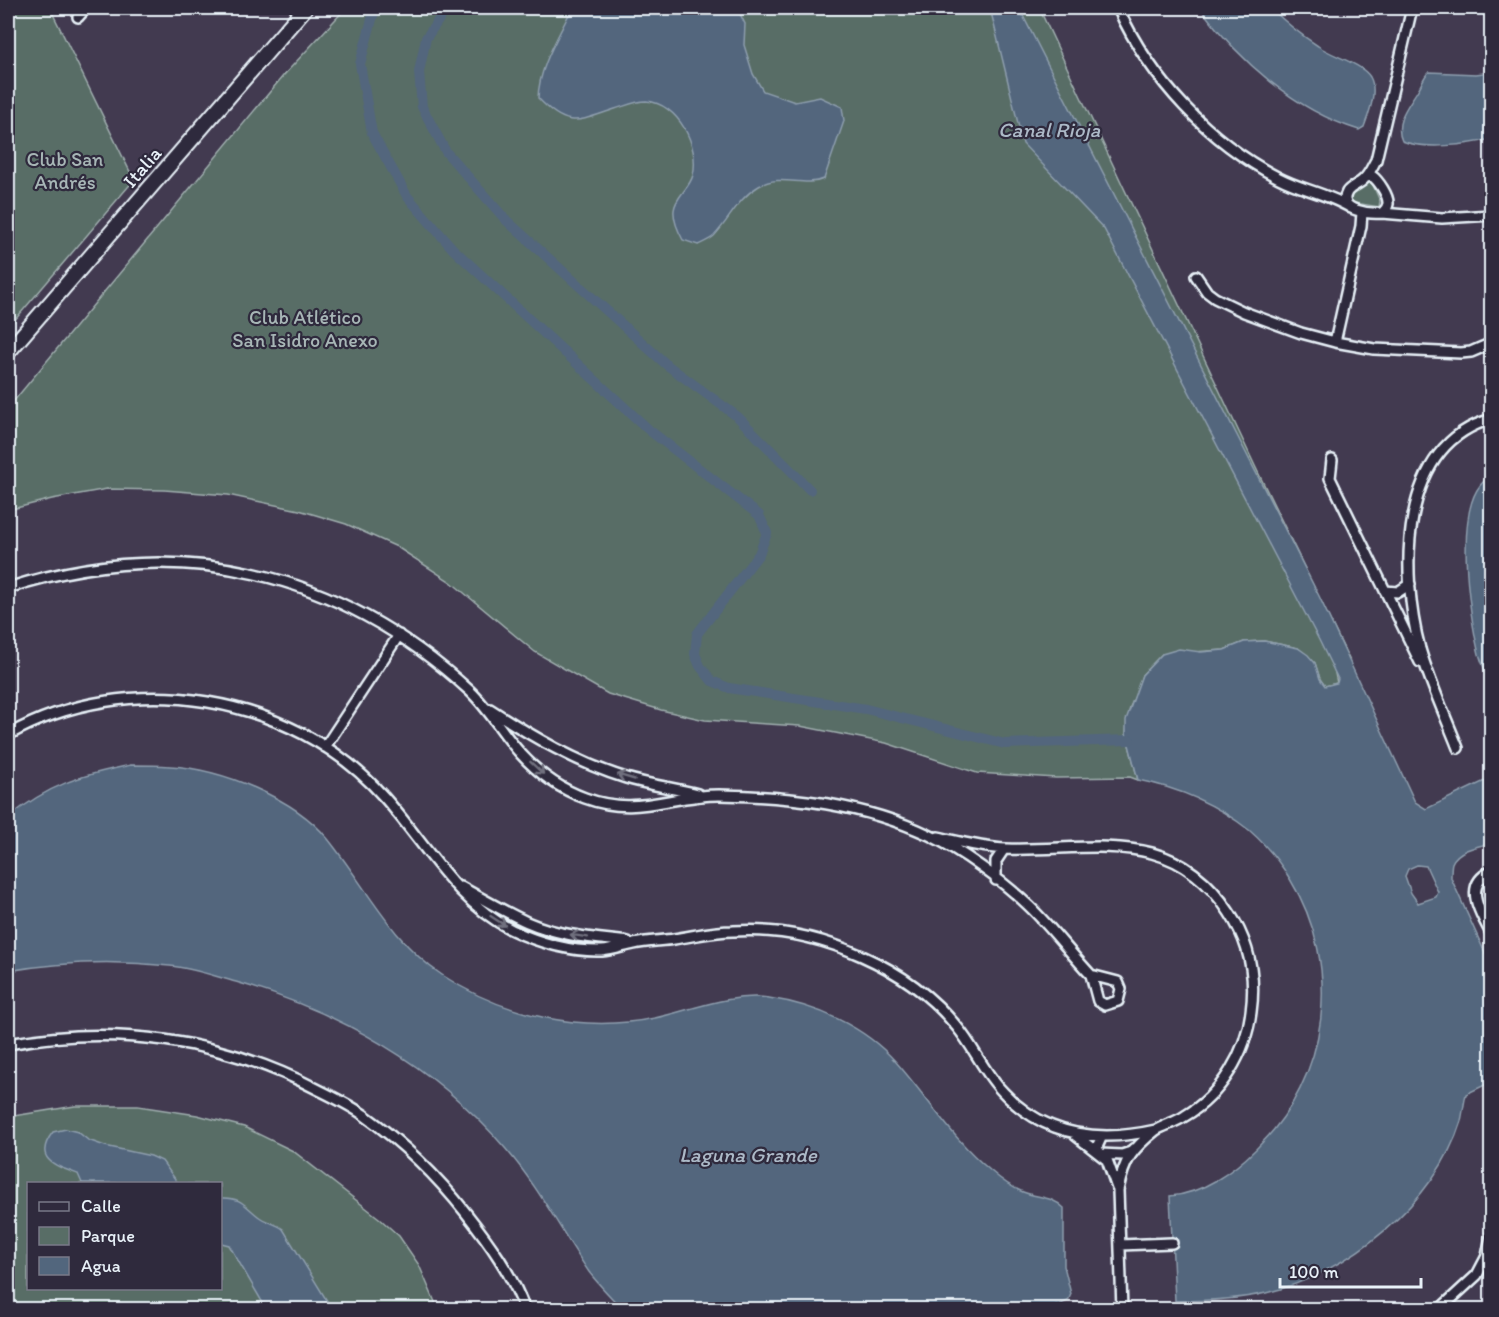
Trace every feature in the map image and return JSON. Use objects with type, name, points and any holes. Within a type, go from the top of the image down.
[{"type":"street","points":[[78,17],[87,8]]},
{"type":"street","name":"Italia","points":[[8,352],[305,8]]},
{"type":"street","points":[[1118,8],[1139,48],[1183,105],[1211,132],[1274,176],[1362,212],[1442,218],[1491,216]]},
{"type":"street","points":[[1327,196],[1348,190],[1366,177],[1376,160],[1412,8]]},
{"type":"street","points":[[1376,160],[1378,180],[1388,200],[1404,214]]},
{"type":"street","points":[[1366,177],[1372,176],[1378,180]]},
{"type":"street","points":[[1348,190],[1346,198],[1351,208]]},
{"type":"street","points":[[1382,213],[1388,200]]},
{"type":"street","points":[[1335,342],[1361,226],[1362,212]]},
{"type":"street","points":[[1196,276],[1207,292],[1215,298],[1268,321],[1335,342],[1398,351],[1461,353],[1471,352],[1491,343]]},
{"type":"street","points":[[1431,683],[1414,622],[1410,584],[1410,538],[1414,511],[1423,482],[1437,456],[1460,433],[1491,419]]},
{"type":"street","points":[[1332,460],[1330,478],[1431,683],[1458,748]]},
{"type":"street","points":[[8,588],[61,573],[121,564],[217,567],[259,575],[320,594],[399,635],[443,667],[486,707],[531,736],[601,770],[703,795],[764,796],[823,802],[853,809],[930,836],[1004,849],[1112,846],[1133,848],[1153,853],[1187,868],[1226,906],[1235,920],[1248,955],[1252,977],[1251,1012],[1247,1034],[1241,1052],[1216,1090],[1200,1105],[1185,1116],[1156,1130],[1131,1152],[1122,1155],[1100,1154]]},
{"type":"street","points":[[1385,591],[1398,592],[1410,584]]},
{"type":"street","points":[[325,747],[399,635]]},
{"type":"street","points":[[8,735],[42,718],[77,706],[125,698],[175,698],[210,702],[265,717],[295,729],[325,747],[382,795],[425,851],[472,902],[510,929],[532,939],[578,949],[601,951],[637,943],[735,930],[772,932],[837,945],[864,956],[893,972],[939,1007],[958,1028],[995,1083],[1014,1103],[1036,1118],[1073,1133],[1087,1136],[1126,1135],[1156,1130]]},
{"type":"street","points":[[486,707],[519,752],[553,782],[590,800],[633,807],[703,795]]},
{"type":"street","points":[[519,752],[522,740],[531,736]]},
{"type":"street","points":[[654,805],[661,795],[656,784]]},
{"type":"street","points":[[930,836],[1026,903],[1091,975]]},
{"type":"street","points":[[996,880],[996,861],[1004,849]]},
{"type":"street","points":[[1491,871],[1480,879],[1474,896],[1491,935]]},
{"type":"street","points":[[454,883],[528,922],[548,929],[569,935],[637,943]]},
{"type":"street","points":[[8,1044],[85,1035],[144,1037],[185,1043],[233,1055],[309,1085],[362,1114],[430,1171],[484,1236],[525,1306]]},
{"type":"street","points":[[1073,1133],[1100,1154],[1112,1170],[1118,1190]]},
{"type":"street","points":[[1122,1310],[1118,1190],[1121,1175],[1134,1143],[1126,1135]]},
{"type":"street","points":[[1100,1154],[1097,1146],[1102,1136]]},
{"type":"street","points":[[1439,1310],[1477,1275],[1489,1255],[1491,1231]]},
{"type":"street","points":[[1120,1245],[1172,1243]]},
{"type":"green space","name":"Club San Andrés","points":[[8,8],[50,8],[134,180],[8,328]]},
{"type":"green space","name":"Club Atlético San Isidro Anexo","points":[[346,8],[1039,8],[1256,468],[1349,659],[1344,657],[1332,659],[1337,683],[1325,686],[1315,663],[1298,648],[1264,641],[1244,642],[1224,650],[1162,654],[1142,675],[1130,707],[1126,733],[1138,780],[1130,777],[1056,778],[977,773],[886,743],[800,726],[705,720],[608,694],[535,652],[451,582],[397,547],[346,524],[299,510],[228,495],[164,490],[107,489],[8,510],[8,408],[283,76]]},
{"type":"green space","points":[[1367,182],[1372,183],[1380,201],[1379,207],[1350,200],[1351,195]]},
{"type":"green space","points":[[75,1106],[138,1106],[197,1115],[244,1127],[293,1151],[399,1236],[419,1265],[438,1309],[8,1310],[8,1117]]},
{"type":"water","points":[[572,8],[737,8],[745,24],[744,45],[753,74],[763,91],[795,102],[820,97],[842,107],[844,121],[824,179],[808,182],[784,180],[767,182],[745,197],[711,239],[698,245],[683,240],[675,222],[674,210],[693,175],[693,151],[684,128],[668,109],[646,101],[574,120],[557,115],[538,98],[546,63]]},
{"type":"water","name":"Canal Rioja","points":[[990,8],[1019,8],[1319,596],[1415,802],[1426,809],[1491,778],[1491,843],[1459,854],[1452,863],[1451,878],[1491,966],[1491,1082],[1466,1094],[1461,1121],[1449,1151],[1431,1180],[1410,1206],[1384,1231],[1357,1252],[1327,1270],[1297,1284],[1266,1293],[1221,1300],[1175,1301],[1170,1196],[1205,1186],[1238,1165],[1281,1121],[1300,1089],[1313,1055],[1321,1020],[1322,984],[1317,947],[1307,912],[1290,879],[1255,835],[1224,812],[1196,798],[1138,780],[1126,733],[1126,720],[1142,675],[1162,654],[1179,649],[1201,652],[1224,650],[1244,642],[1264,641],[1298,648],[1308,655],[1315,663],[1325,686],[1337,683],[1338,679],[1104,229],[1023,144]],"holes":[[[1417,865],[1426,866],[1438,892],[1436,897],[1418,903],[1411,893],[1405,876],[1408,869]]]},
{"type":"water","points":[[1200,8],[1271,8],[1312,42],[1366,72],[1373,89],[1372,102],[1364,127],[1359,130],[1335,121],[1291,97],[1251,65]]},
{"type":"water","points":[[1429,72],[1476,74],[1491,72],[1491,139],[1459,145],[1434,146],[1402,141],[1401,120]]},
{"type":"water","points":[[1491,477],[1491,684],[1480,658],[1475,637],[1466,559],[1471,507],[1478,488]]},
{"type":"water","name":"Laguna Grande","points":[[131,765],[170,766],[212,773],[256,788],[297,811],[328,839],[393,929],[424,961],[466,989],[517,1011],[572,1022],[627,1022],[655,1018],[725,1000],[754,997],[787,1001],[804,1006],[854,1028],[883,1049],[896,1062],[964,1146],[991,1171],[1019,1190],[1050,1199],[1064,1208],[1064,1266],[1071,1294],[1068,1301],[1046,1310],[622,1309],[589,1272],[539,1193],[517,1163],[477,1118],[448,1091],[416,1067],[349,1026],[275,995],[195,970],[178,967],[129,963],[88,963],[8,971],[8,818],[51,789],[81,777]]},
{"type":"water","points":[[66,1129],[78,1132],[88,1140],[105,1146],[151,1156],[162,1161],[177,1182],[82,1182],[78,1174],[54,1164],[46,1155],[47,1141],[53,1132]]},
{"type":"water","points":[[222,1198],[238,1200],[261,1218],[283,1229],[332,1309],[269,1309],[264,1305],[229,1245],[222,1243]]},
{"type":"waterway","points":[[375,8],[360,64],[372,133],[407,196],[453,249],[649,430],[759,515],[767,533],[759,554],[697,634],[695,654],[700,666],[712,681],[729,688],[866,709],[1005,744],[1130,740]]},
{"type":"waterway","points":[[447,8],[426,38],[419,72],[422,107],[446,152],[506,220],[667,365],[738,417],[810,490]]}]
